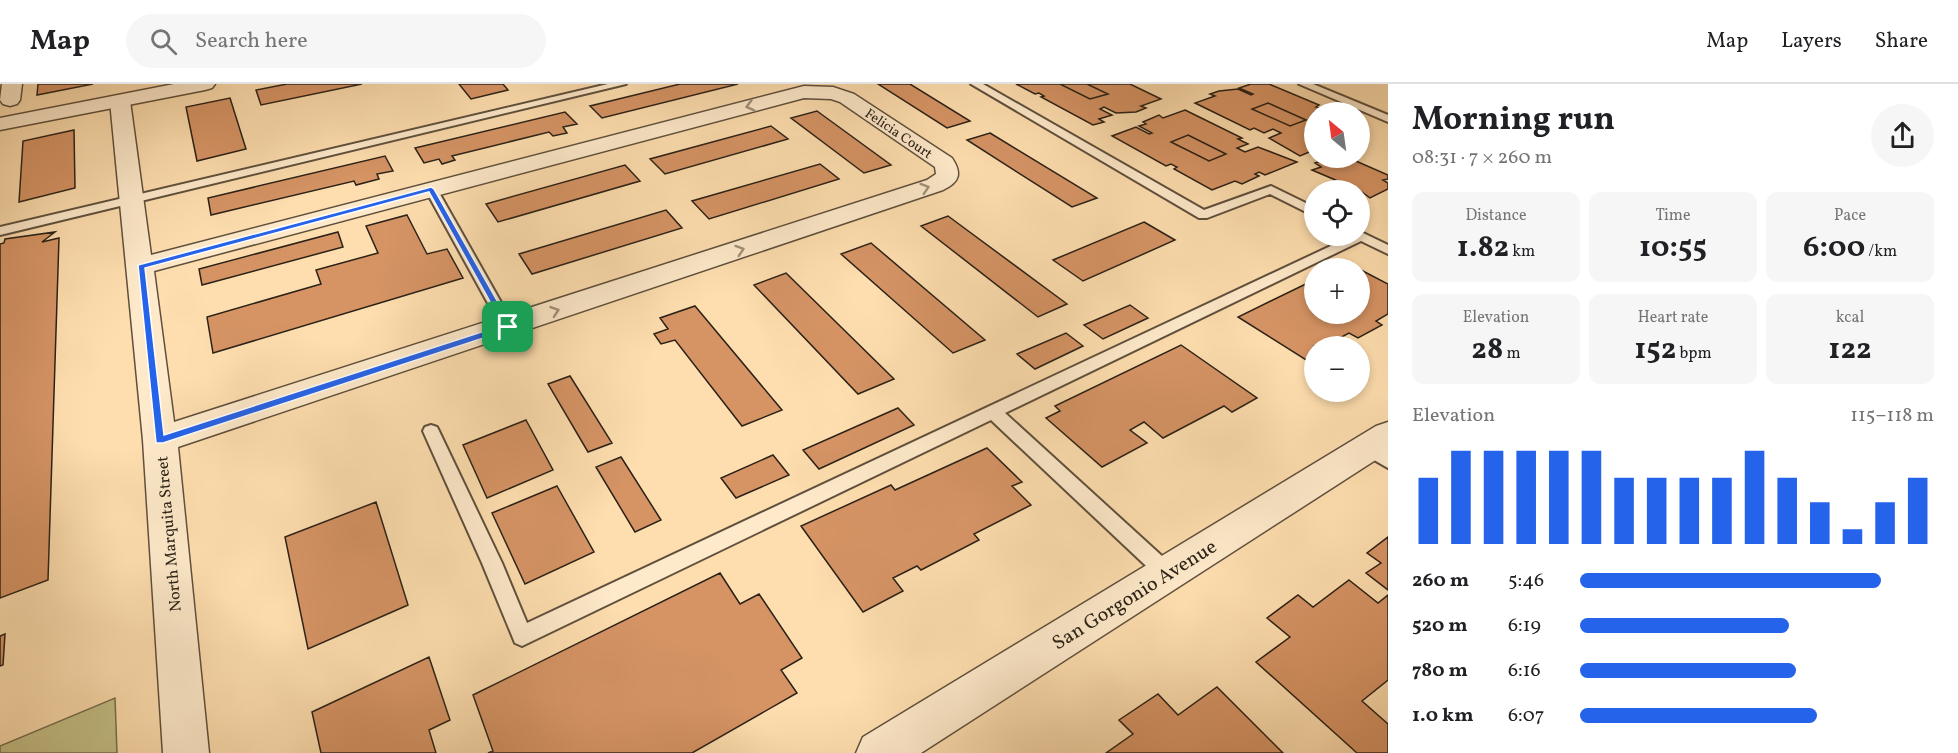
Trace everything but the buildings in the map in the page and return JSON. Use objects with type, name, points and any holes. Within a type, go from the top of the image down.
[{"type":"street","points":[[0,123],[205,84]]},
{"type":"street","name":"Felicia Court","points":[[140,266],[804,92],[818,91],[847,98],[944,163],[949,174],[946,180],[935,185],[160,440]]},
{"type":"street","name":"North Marquita Street","points":[[120,101],[160,440],[186,753]]},
{"type":"street","name":"San Gorgonio Avenue","points":[[879,753],[1167,573],[1381,448]]},
{"type":"lane","points":[[0,231],[621,84]]},
{"type":"lane","points":[[976,84],[1203,215],[1271,190],[1304,207]]},
{"type":"lane","points":[[1304,84],[1388,119]]},
{"type":"lane","points":[[431,189],[508,327]]},
{"type":"lane","points":[[1370,240],[1388,250]]},
{"type":"lane","points":[[431,431],[492,563],[522,636],[1337,246]]},
{"type":"lane","points":[[993,412],[1167,573]]},
{"type":"shaded area","points":[[115,698],[117,753],[0,753],[0,746]]},
{"type":"route","points":[[431,189],[508,327],[160,440],[140,266],[431,189]]}]
